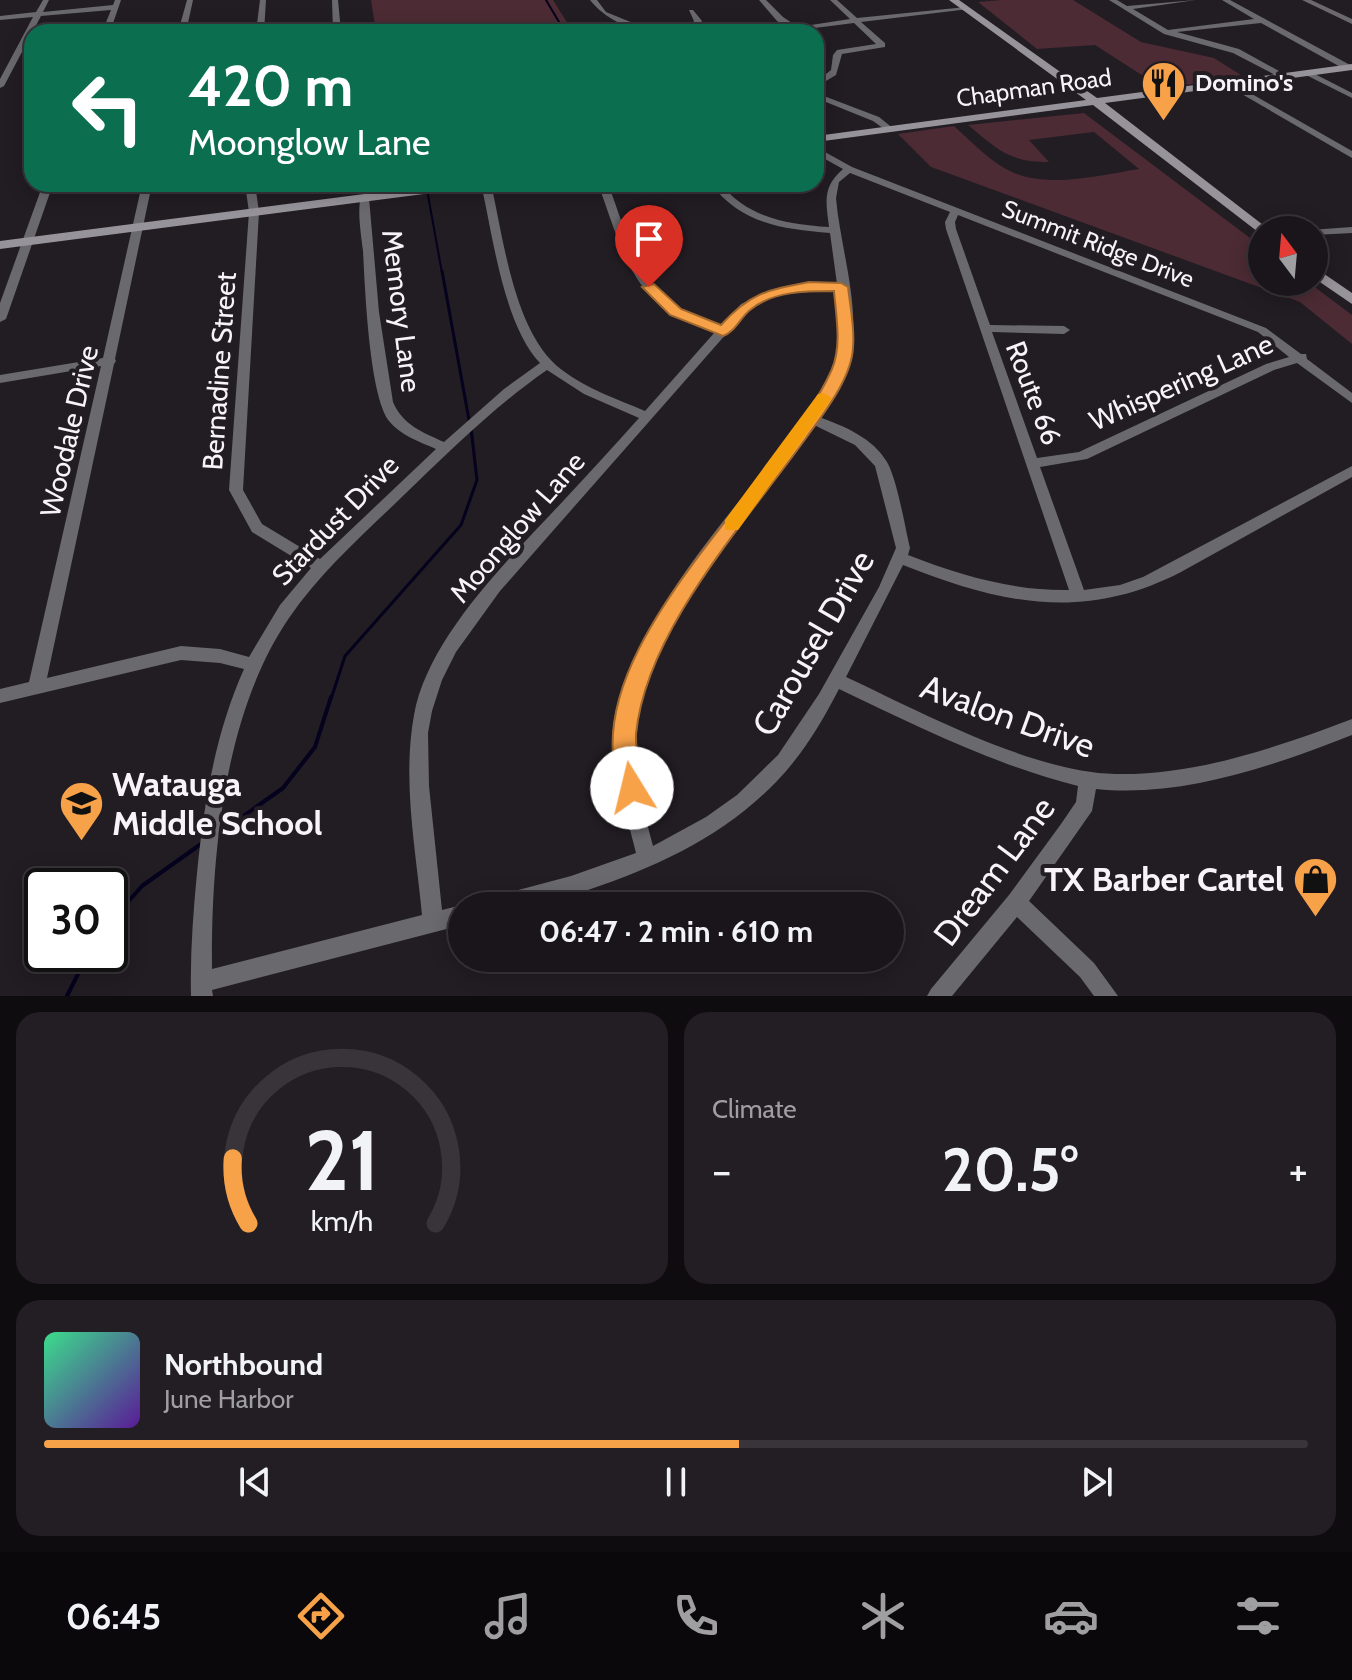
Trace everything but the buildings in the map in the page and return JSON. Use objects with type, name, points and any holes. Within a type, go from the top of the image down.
[{"type":"street","points":[[33,24],[46,0]]},
{"type":"street","points":[[184,24],[190,0]]},
{"type":"street","points":[[261,24],[263,0]]},
{"type":"street","points":[[335,0],[336,24]]},
{"type":"street","points":[[593,0],[604,13],[631,24]]},
{"type":"street","points":[[762,0],[788,24]]},
{"type":"street","points":[[824,80],[835,74],[840,52],[882,45],[833,0]]},
{"type":"street","points":[[953,0],[965,4],[1248,220]]},
{"type":"street","points":[[1112,0],[1167,32],[1236,51],[1284,76]]},
{"type":"street","points":[[1125,8],[1193,0]]},
{"type":"street","points":[[1225,0],[1350,67]]},
{"type":"street","points":[[1305,0],[1352,22]]},
{"type":"street","points":[[0,18],[117,4],[109,24]]},
{"type":"street","points":[[824,25],[965,4]]},
{"type":"street","points":[[691,11],[698,21],[696,24]]},
{"type":"street","points":[[1167,32],[1264,20]]},
{"type":"street","points":[[0,86],[24,41]]},
{"type":"street","name":"Chapman Road","points":[[824,138],[1350,67]]},
{"type":"street","points":[[1309,73],[1352,96]]},
{"type":"street","points":[[1231,84],[1352,155]]},
{"type":"street","points":[[824,98],[876,119],[890,129]]},
{"type":"street","name":"Summit Ridge Drive","points":[[824,155],[849,169],[1262,330],[1302,357],[1352,399]]},
{"type":"street","points":[[647,860],[627,764],[625,737],[635,682],[670,611],[811,419],[840,369],[846,348],[832,230],[831,191],[835,181],[849,169]]},
{"type":"street","points":[[0,319],[45,192]]},
{"type":"street","name":"Woodale Drive","points":[[36,689],[145,192]]},
{"type":"street","name":"Bernadine Street","points":[[251,192],[254,212],[236,490],[257,528],[322,567]]},
{"type":"street","points":[[0,245],[410,192]]},
{"type":"street","points":[[488,192],[522,322],[535,350],[547,364],[573,383],[648,417]]},
{"type":"street","points":[[606,192],[635,260],[659,299],[675,312],[723,331]]},
{"type":"street","points":[[722,192],[731,204],[763,219],[790,227],[832,230]]},
{"type":"street","name":"Memory Lane","points":[[364,198],[371,288],[387,402],[398,422],[451,443]]},
{"type":"street","name":"Route 66","points":[[956,210],[950,222],[951,229],[1035,463],[1078,595]]},
{"type":"street","points":[[1328,231],[1352,230]]},
{"type":"street","points":[[1328,282],[1352,300]]},
{"type":"street","name":"Moonglow Lane","points":[[433,922],[419,736],[432,684],[479,608],[745,306],[766,295],[809,286],[841,287]]},
{"type":"street","points":[[985,328],[1064,330]]},
{"type":"street","name":"Whispering Lane","points":[[1035,463],[1082,456],[1270,367],[1302,357]]},
{"type":"street","points":[[0,379],[110,361]]},
{"type":"street","name":"Stardust Drive","points":[[202,989],[210,820],[226,735],[254,665],[274,628],[322,567],[487,410],[547,364]]},
{"type":"street","name":"Carousel Drive","points":[[542,892],[647,860],[717,822],[772,775],[794,747],[836,680],[903,548],[901,529],[893,515],[882,465],[855,437],[811,419]]},
{"type":"street","points":[[900,558],[944,576],[1022,593],[1078,595],[1117,591],[1159,577],[1352,471]]},
{"type":"street","points":[[0,696],[181,653],[220,656],[254,665]]},
{"type":"street","name":"Avalon Drive","points":[[836,680],[965,739],[1088,780],[1182,776],[1274,753],[1352,727]]},
{"type":"street","name":"Dream Lane","points":[[938,996],[1016,902],[1085,805],[1088,780]]},
{"type":"street","points":[[1016,902],[1087,970],[1107,996]]},
{"type":"street","points":[[202,989],[448,918]]},
{"type":"shaded area","points":[[371,0],[553,0],[568,24],[375,24]]},
{"type":"shaded area","points":[[1073,0],[1141,42],[1214,58],[1244,77],[1162,88],[1095,45],[1037,49],[978,2]]},
{"type":"shaded area","points":[[1084,113],[1248,236],[1248,283],[931,167],[898,134],[954,126],[997,164],[1014,173],[1044,180],[1076,179],[1139,169],[1094,132],[1029,140],[1049,162],[1024,160],[1005,153],[968,125]]},
{"type":"shaded area","points":[[1284,296],[1327,296],[1352,315],[1352,344],[1300,302]]},
{"type":"waterway","points":[[546,0],[560,24]]},
{"type":"waterway","points":[[427,192],[442,273]]},
{"type":"waterway","points":[[442,271],[469,420]]},
{"type":"waterway","points":[[331,699],[345,656],[461,525],[477,480],[471,428]]},
{"type":"waterway","points":[[218,834],[283,788],[315,747],[331,697]]},
{"type":"waterway","points":[[128,902],[142,886],[201,844]]},
{"type":"waterway","points":[[67,996],[79,972]]},
{"type":"slow traffic","points":[[731,525],[824,398]]},
{"type":"place","name":"Domino's","points":[[1164,122]]},
{"type":"place","name":"Watauga Middle School","points":[[81,843]]},
{"type":"place","name":"TX Barber Cartel","points":[[1315,918]]},
{"type":"route","points":[[632,788],[625,737],[635,682],[647,652],[670,611],[716,545],[811,419],[840,369],[846,348],[841,287],[809,286],[757,298],[745,306],[723,331],[675,312],[649,287]]}]
